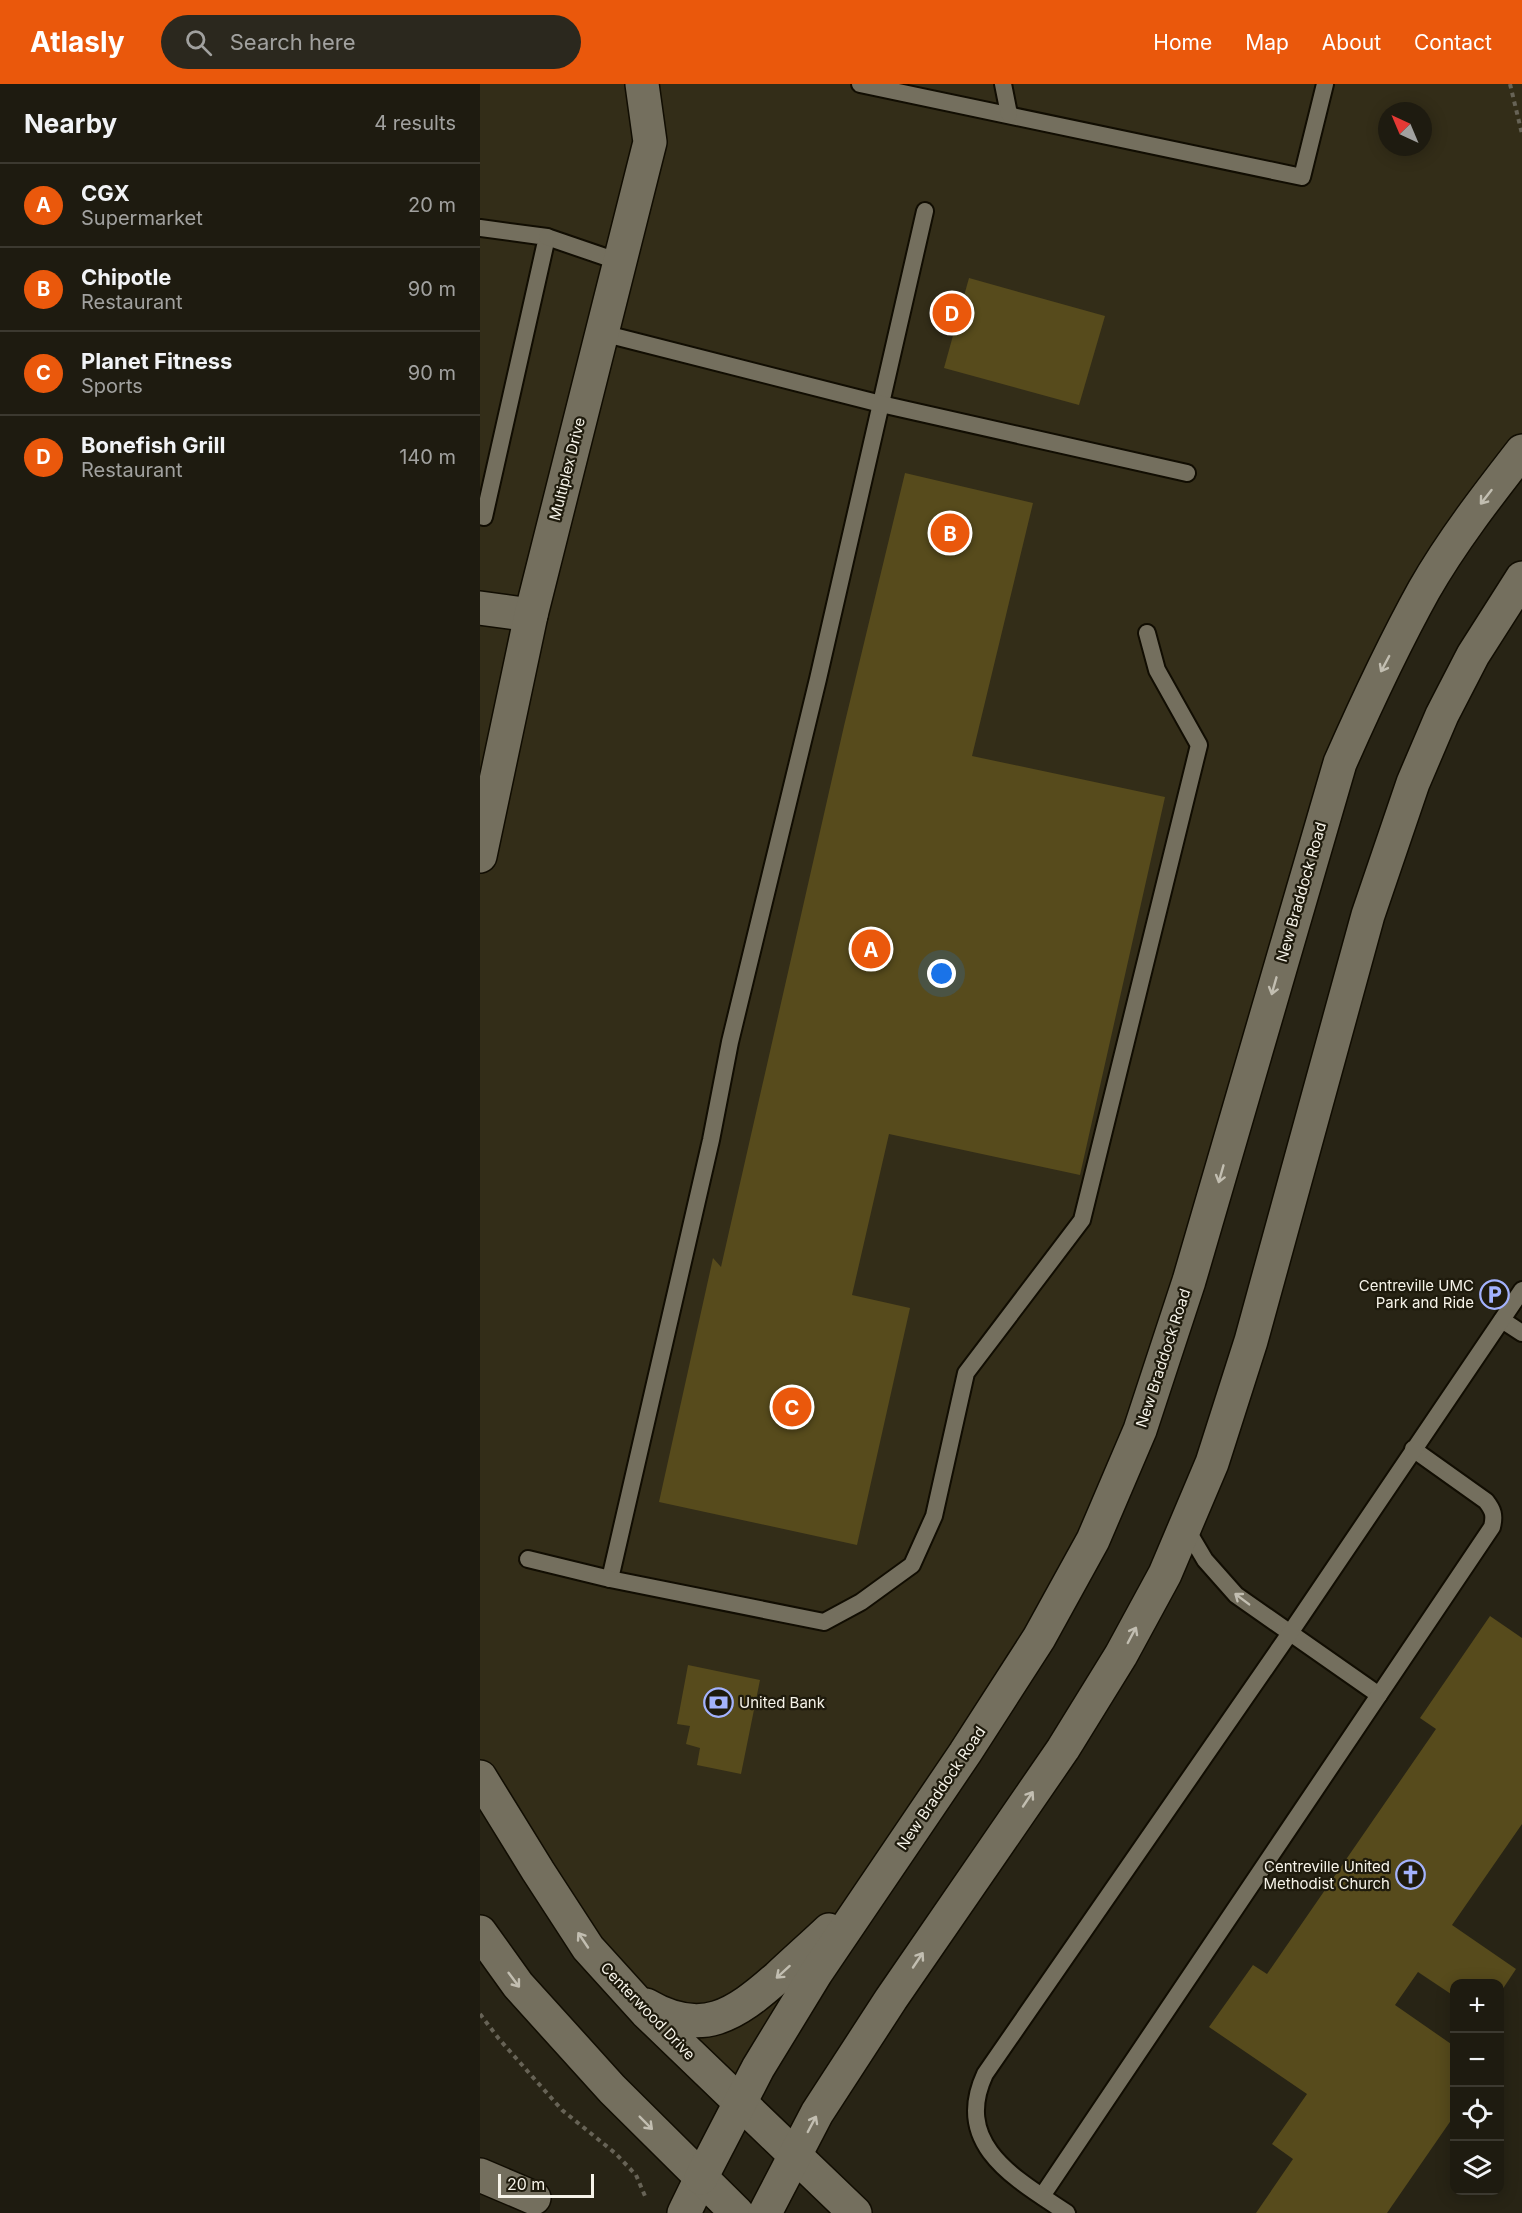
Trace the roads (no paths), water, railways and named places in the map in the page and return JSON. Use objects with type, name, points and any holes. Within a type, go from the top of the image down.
[{"type":"street","name":"Multiplex Drive","points":[[480,855],[531,615],[650,142],[642,84]]},
{"type":"street","name":"New Braddock Road","points":[[684,2213],[758,2068],[816,1973],[965,1753],[1039,1638],[1093,1540],[1140,1430],[1189,1281],[1340,764],[1374,685],[1425,589],[1475,511],[1522,451]]},
{"type":"street","points":[[765,2213],[818,2113],[891,1999],[1063,1749],[1115,1664],[1165,1574],[1212,1463],[1251,1341],[1368,915],[1413,783],[1442,715],[1473,655],[1522,578]]},
{"type":"street","points":[[480,608],[531,615]]},
{"type":"street","name":"Centerwood Drive","points":[[480,1777],[588,1948],[645,2012],[855,2213]]},
{"type":"street","points":[[630,1995],[660,2012],[691,2021],[722,2017],[735,2012],[753,1999],[873,1891]]},
{"type":"street","points":[[480,1932],[518,1985],[612,2089],[737,2213]]},
{"type":"street","points":[[480,2175],[534,2198]]},
{"type":"lane","points":[[860,84],[1302,177],[1325,84]]},
{"type":"lane","points":[[1003,84],[1009,114]]},
{"type":"lane","points":[[610,1579],[711,1140],[730,1042],[818,679],[925,211]]},
{"type":"lane","points":[[480,228],[547,237],[620,262]]},
{"type":"lane","points":[[480,516],[484,517],[547,237]]},
{"type":"lane","points":[[602,333],[881,404],[1187,473]]},
{"type":"lane","points":[[528,1559],[610,1579],[824,1622],[861,1602],[912,1564],[934,1516],[966,1373],[1082,1220],[1199,745],[1157,670],[1147,633]]},
{"type":"lane","points":[[1067,2213],[1018,2181],[998,2161],[986,2144],[979,2132],[975,2113],[977,2092],[985,2073],[1290,1633],[1522,1290]]},
{"type":"lane","points":[[1502,1320],[1522,1333]]},
{"type":"lane","points":[[1042,2196],[1492,1527],[1495,1517],[1493,1509],[1486,1501],[1413,1449]]},
{"type":"lane","points":[[1186,1528],[1205,1560],[1236,1595],[1379,1695]]},
{"type":"place","name":"Bonefish Grill","points":[[952,313]]},
{"type":"place","name":"Chipotle","points":[[950,533]]},
{"type":"place","name":"CGX","points":[[871,949]]},
{"type":"place","name":"Centreville UMC Park and Ride","points":[[1495,1294]]},
{"type":"place","name":"Planet Fitness","points":[[792,1407]]},
{"type":"place","name":"United Bank","points":[[718,1702]]},
{"type":"place","name":"Centreville United Methodist Church","points":[[1411,1875]]}]
